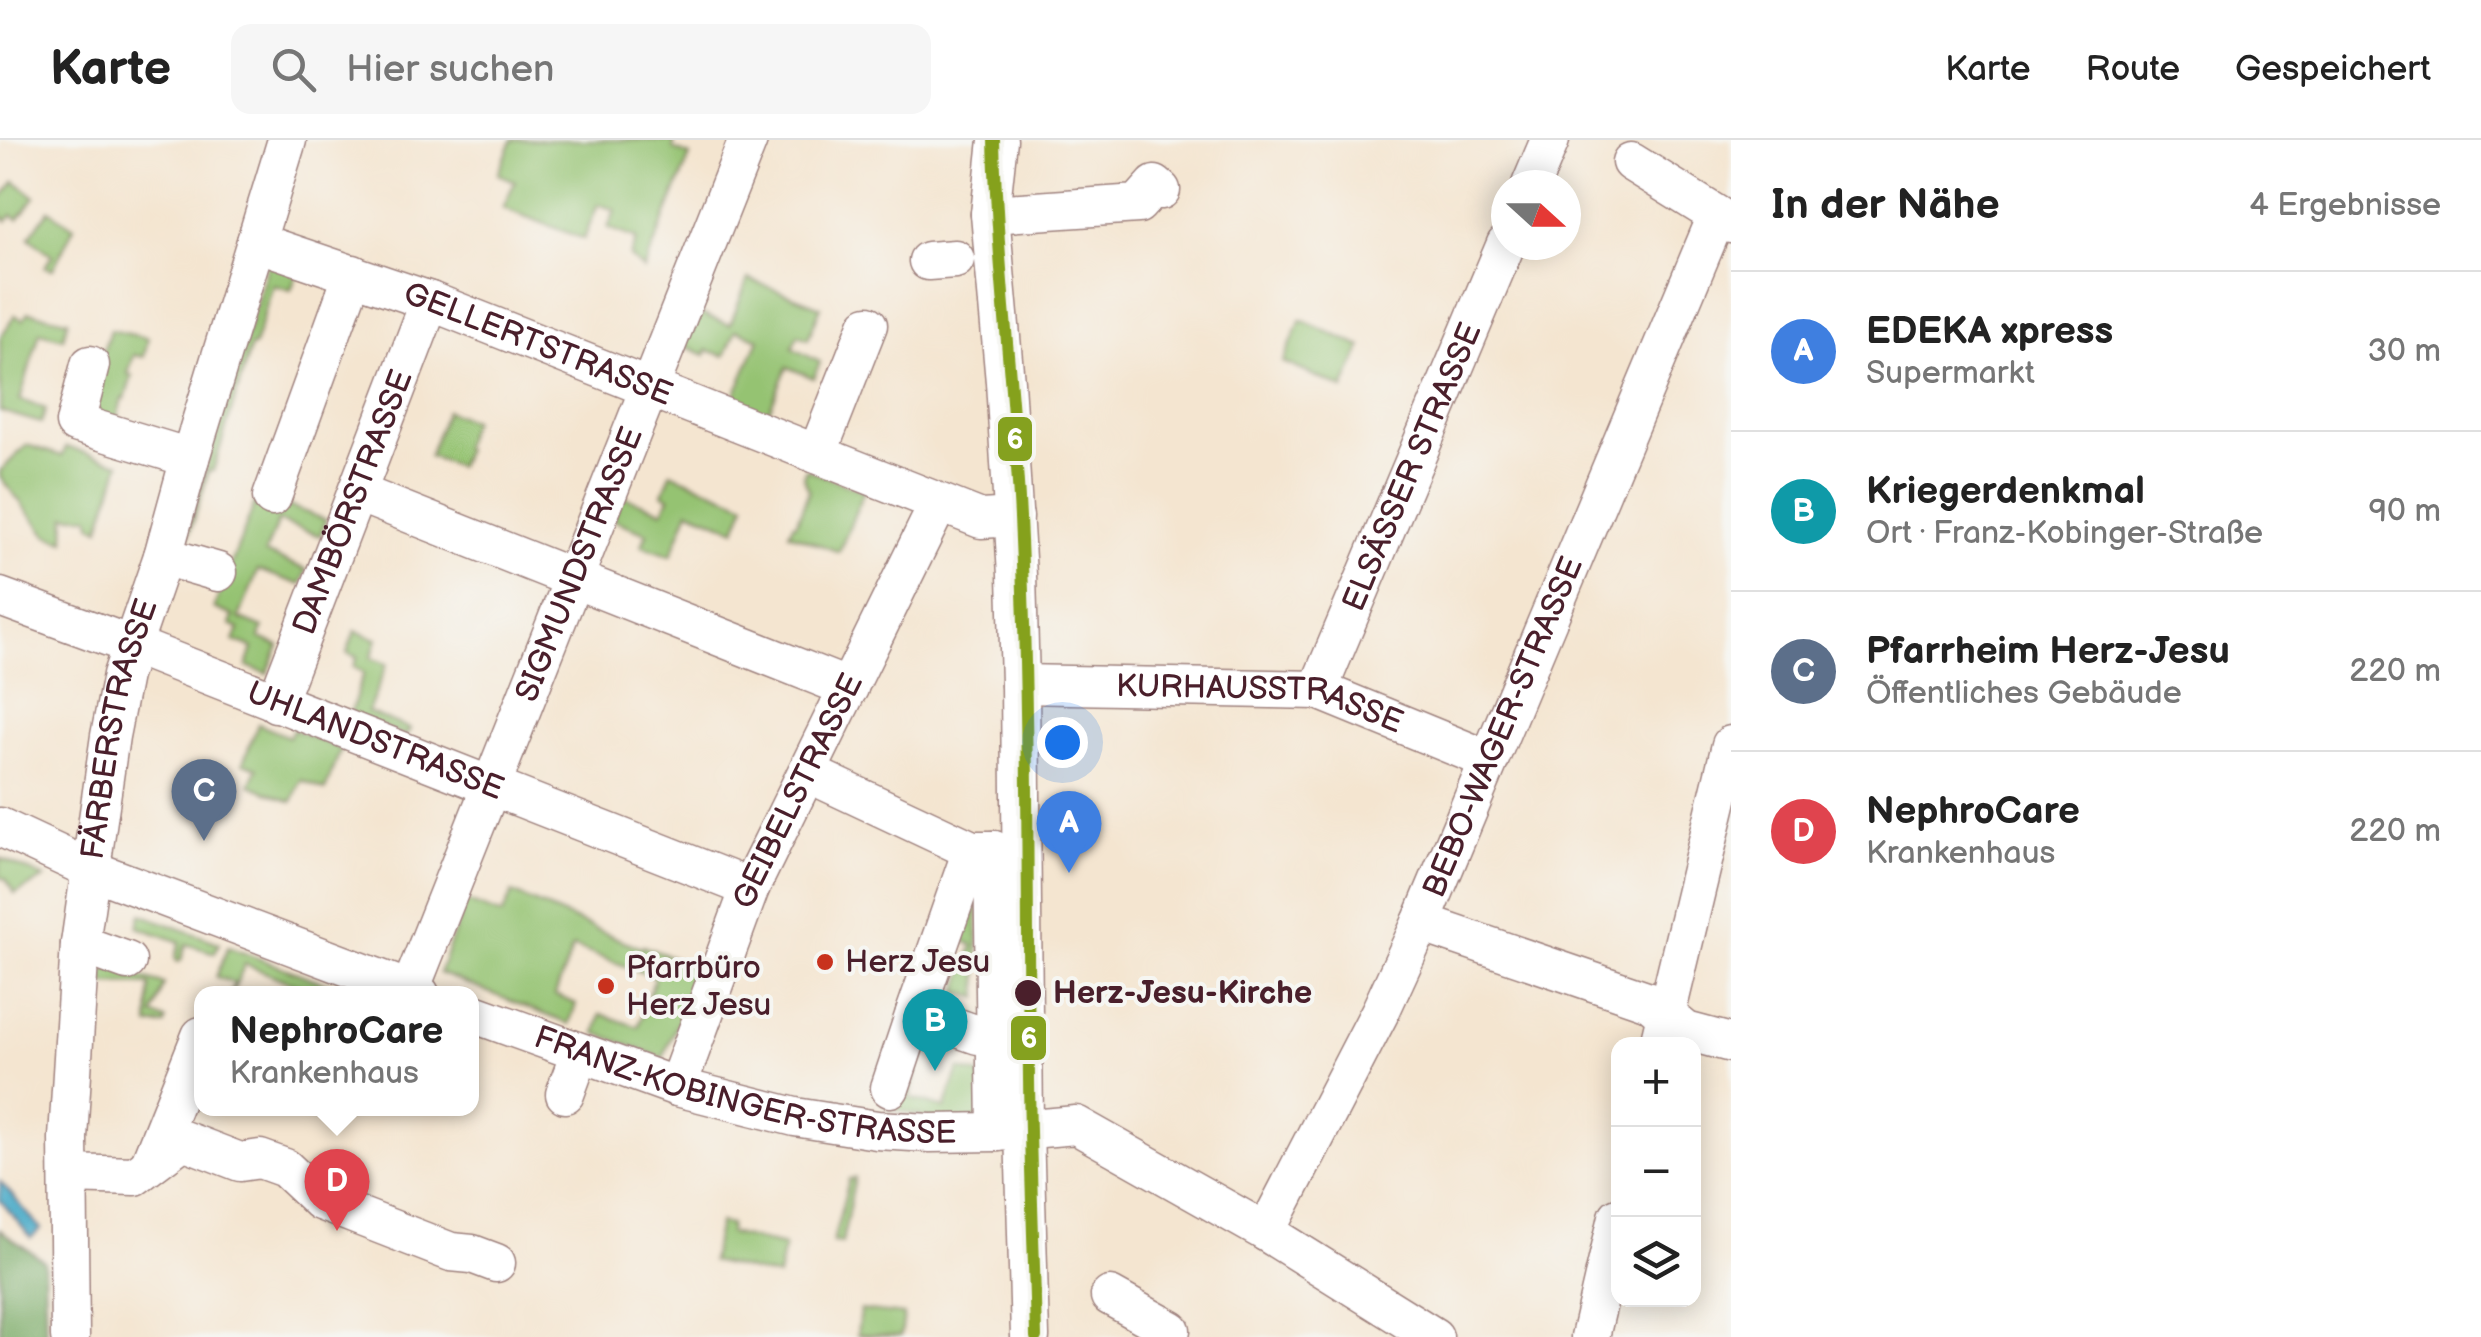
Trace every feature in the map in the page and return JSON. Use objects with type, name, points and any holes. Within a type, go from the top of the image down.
[{"type":"street","name":"FÄRBERSTRASSE","points":[[70,1337],[85,1277],[69,1174],[68,1138],[80,944],[110,736],[122,675],[163,556],[287,140]]},
{"type":"street","name":"SIGMUNDSTRASSE","points":[[417,986],[490,787],[650,388],[733,214],[748,140]]},
{"type":"street","points":[[971,140],[990,214]]},
{"type":"street","points":[[988,140],[990,214],[1014,517],[1020,684],[995,850],[990,1025],[1011,1131]]},
{"type":"street","points":[[990,214],[998,140]]},
{"type":"street","points":[[1537,170],[1550,140]]},
{"type":"street","points":[[1631,162],[1724,220]]},
{"type":"street","points":[[990,214],[1138,204],[1155,185],[1161,190]]},
{"type":"street","name":"BEBO-WAGER-STRASSE","points":[[1266,1232],[1381,1010],[1421,923],[1724,220]]},
{"type":"street","name":"GELLERTSTRASSE","points":[[256,242],[430,301],[981,519],[1014,517]]},
{"type":"street","name":"ELSÄSSER STRASSE","points":[[1318,690],[1499,260]]},
{"type":"street","points":[[272,496],[352,274]]},
{"type":"street","name":"DAMBÖRSTRASSE","points":[[276,704],[430,301]]},
{"type":"street","points":[[817,454],[868,325]]},
{"type":"street","points":[[90,366],[74,424],[190,458]]},
{"type":"street","points":[[358,492],[850,688]]},
{"type":"street","name":"GEIBELSTRASSE","points":[[693,1103],[750,888],[939,503]]},
{"type":"street","points":[[163,556],[218,572]]},
{"type":"street","name":"UHLANDSTRASSE","points":[[0,597],[750,888]]},
{"type":"street","name":"KURHAUSSTRASSE","points":[[1020,684],[1318,690],[1488,760]]},
{"type":"street","points":[[1663,1030],[1731,745]]},
{"type":"street","points":[[808,773],[995,850]]},
{"type":"street","points":[[0,827],[92,870],[250,912],[403,986]]},
{"type":"street","points":[[890,1088],[915,1013],[995,850]]},
{"type":"street","points":[[995,850],[1011,1131],[1030,1337]]},
{"type":"street","points":[[1421,923],[1649,1001],[1663,1030]]},
{"type":"street","points":[[80,944],[126,960]]},
{"type":"street","points":[[915,1013],[990,1025]]},
{"type":"street","name":"FRANZ-KOBINGER-STRASSE","points":[[479,1016],[580,1053],[693,1103],[795,1117],[837,1141],[877,1130],[930,1134],[1076,1125],[1266,1232],[1434,1337]]},
{"type":"street","points":[[1663,1030],[1686,1031],[1731,1043]]},
{"type":"street","points":[[149,1165],[194,1053]]},
{"type":"street","points":[[565,1094],[580,1053]]},
{"type":"street","points":[[69,1174],[134,1176],[183,1140],[240,1162],[260,1159],[285,1168],[320,1200],[451,1252],[472,1254],[496,1264]]},
{"type":"street","points":[[1590,1337],[1611,1247]]},
{"type":"street","points":[[1120,1293],[1168,1320]]},
{"type":"green space","points":[[512,140],[675,140],[673,149],[690,156],[644,270],[630,257],[637,239],[608,228],[615,210],[598,204],[584,239],[503,208],[515,181],[498,174]]},
{"type":"green space","points":[[15,181],[35,197],[18,219],[12,215],[7,221],[0,214],[0,199]]},
{"type":"green space","points":[[49,210],[74,227],[53,269],[45,267],[52,255],[29,237]]},
{"type":"green space","points":[[270,258],[299,269],[291,290],[273,285],[184,551],[181,550]]},
{"type":"green space","points":[[748,279],[821,307],[808,339],[798,335],[792,348],[820,362],[814,378],[787,367],[766,418],[731,404],[759,339],[736,330],[725,356],[707,350],[705,355],[684,346],[695,312],[730,325]]},
{"type":"green space","points":[[28,312],[68,320],[63,338],[40,332],[20,400],[46,409],[41,423],[0,411],[0,338],[15,315],[23,320]]},
{"type":"green space","points":[[1301,320],[1362,347],[1344,389],[1283,362]]},
{"type":"green space","points":[[110,330],[148,338],[144,357],[134,355],[128,374],[132,376],[117,418],[101,424],[87,400]]},
{"type":"green space","points":[[446,411],[472,421],[458,467],[429,456]]},
{"type":"green space","points":[[27,445],[62,456],[66,447],[120,463],[100,528],[92,525],[90,516],[66,516],[65,541],[47,535],[0,477],[0,471]]},
{"type":"green space","points":[[806,469],[864,491],[839,552],[789,533],[809,490],[803,476]]},
{"type":"green space","points":[[671,473],[746,504],[736,529],[689,510],[671,556],[642,546],[647,533],[613,520],[622,496],[663,511],[669,497],[663,494]]},
{"type":"green space","points":[[256,500],[286,505],[326,520],[320,536],[278,521],[265,553],[307,570],[301,585],[258,570],[239,618],[263,628],[260,638],[279,646],[267,674],[247,666],[253,648],[234,641],[239,629],[230,625],[233,616],[214,608]]},
{"type":"green space","points":[[355,631],[377,639],[371,658],[387,664],[368,712],[410,729],[406,736],[350,714],[364,673],[353,667],[357,657],[347,653]]},
{"type":"green space","points":[[258,724],[289,737],[293,729],[341,749],[325,790],[301,780],[292,802],[250,785],[257,768],[243,763]]},
{"type":"green space","points":[[976,855],[979,998],[958,992],[973,945],[961,940],[969,915]]},
{"type":"green space","points":[[0,858],[45,878],[15,894],[6,879],[0,877]]},
{"type":"green space","points":[[512,893],[628,943],[700,968],[663,1058],[596,1033],[601,1014],[638,1027],[655,977],[573,947],[555,995],[576,1004],[569,1024],[439,973],[466,901],[502,915]]},
{"type":"green space","points":[[141,914],[219,943],[215,953],[186,944],[181,961],[177,962],[180,942],[138,927]]},
{"type":"green space","points":[[228,947],[332,986],[298,986],[245,964],[235,986],[216,977]]},
{"type":"green space","points":[[105,967],[164,984],[153,1015],[166,1020],[165,1025],[149,1025],[150,985],[102,984]]},
{"type":"green space","points":[[904,1050],[921,1055],[910,1098],[945,1108],[959,1069],[980,1075],[982,1120],[931,1119],[886,1107]]},
{"type":"green space","points":[[855,1178],[842,1243],[833,1242],[849,1179]]},
{"type":"green space","points":[[719,1223],[730,1225],[729,1233],[784,1246],[778,1277],[711,1261]]},
{"type":"green space","points":[[0,1230],[44,1261],[46,1337],[0,1337]]},
{"type":"green space","points":[[860,1310],[904,1315],[901,1336],[857,1335]]},
{"type":"water","points":[[0,1181],[41,1229],[31,1238],[0,1200]]},
{"type":"transit line","name":"6","points":[[994,140],[1023,588],[1036,1337]]},
{"type":"place","name":"Pfarrheim Herz-Jesu","points":[[204,841]]},
{"type":"place","name":"EDEKA xpress","points":[[1069,873]]},
{"type":"place","name":"Herz Jesu","points":[[825,962]]},
{"type":"place","name":"Pfarrbüro Herz Jesu","points":[[606,986]]},
{"type":"place","name":"Herz-Jesu-Kirche","points":[[1028,993]]},
{"type":"place","name":"Kriegerdenkmal","points":[[935,1071]]},
{"type":"place","name":"NephroCare","points":[[337,1231]]}]
